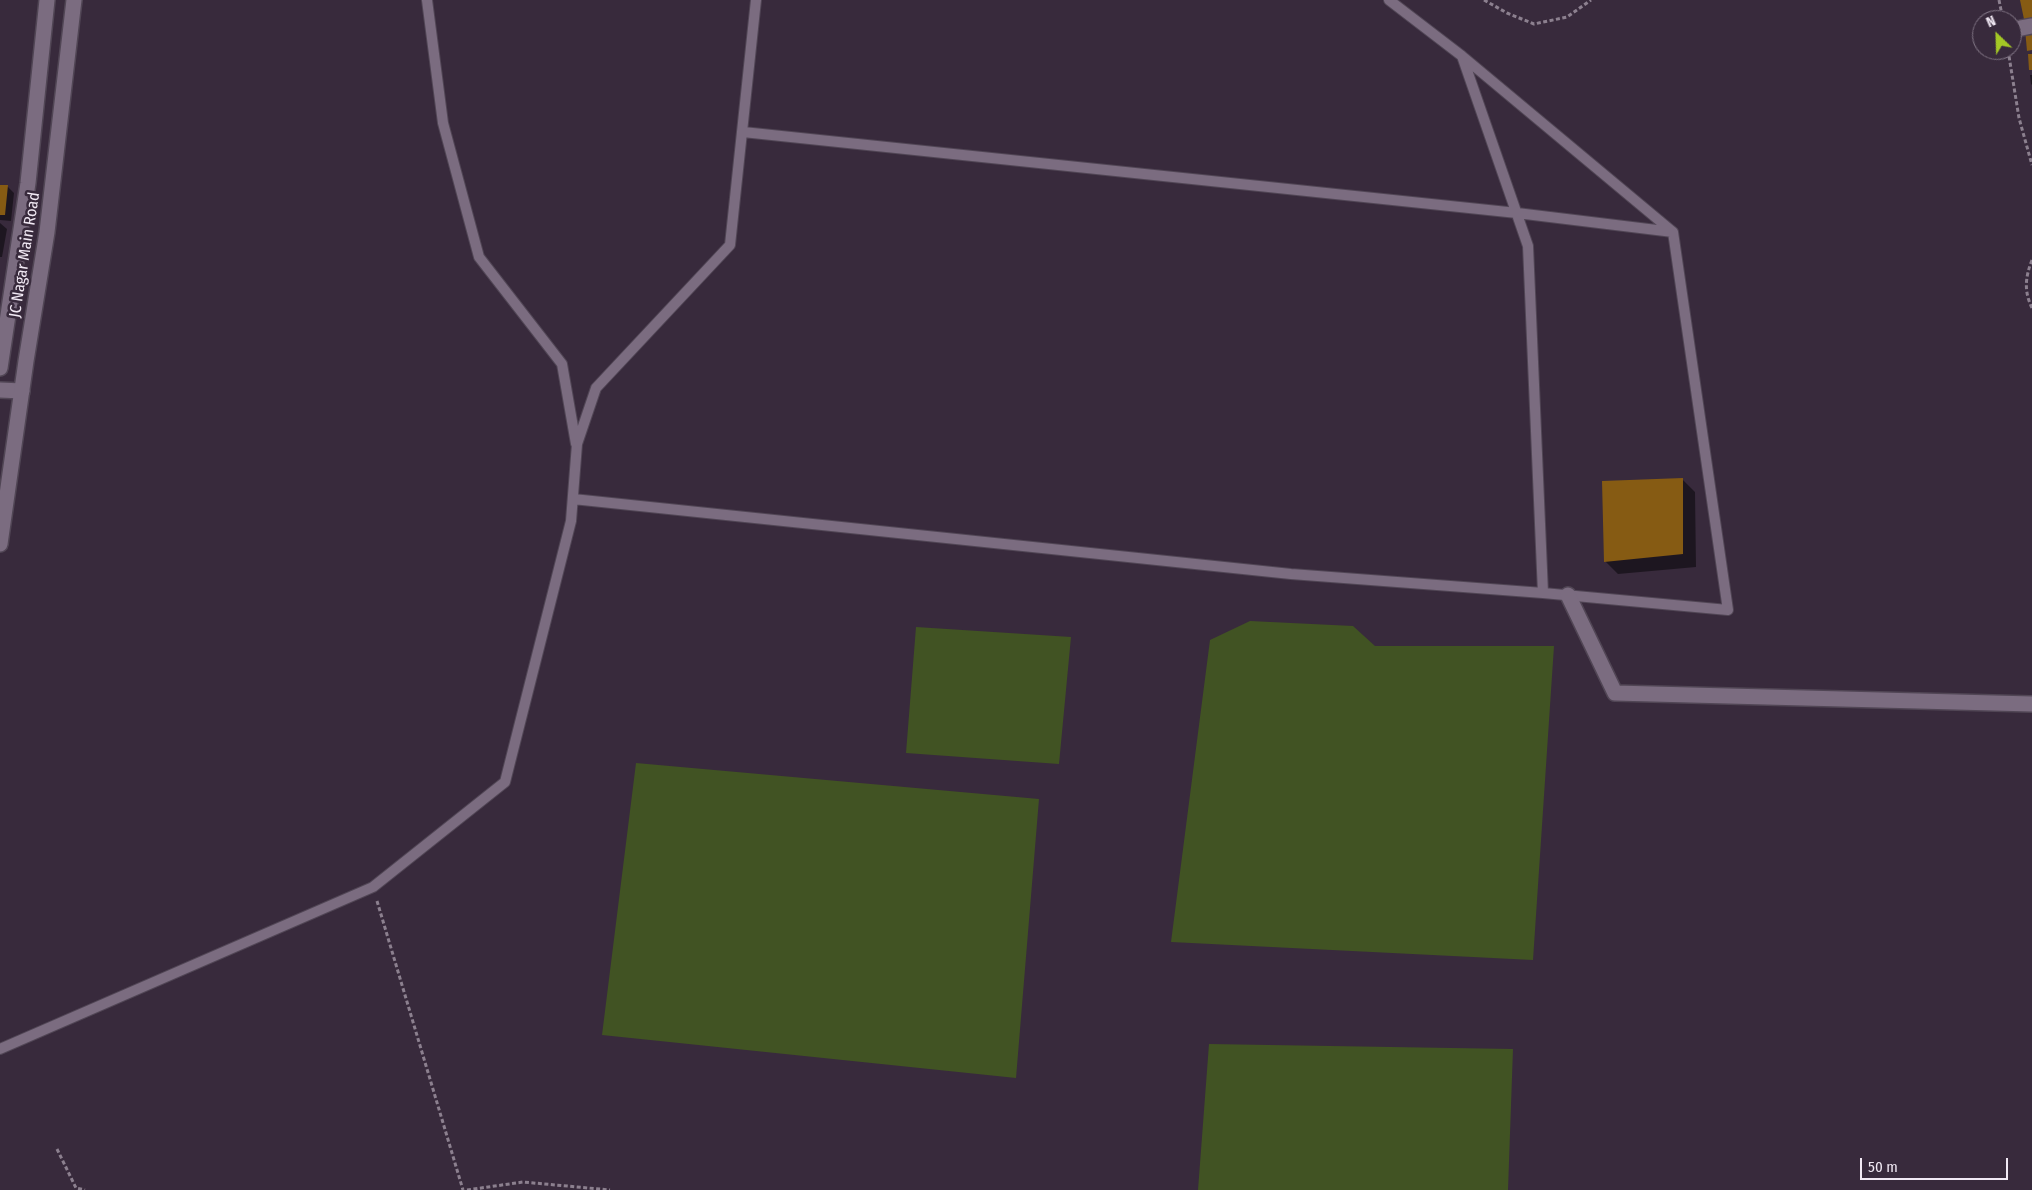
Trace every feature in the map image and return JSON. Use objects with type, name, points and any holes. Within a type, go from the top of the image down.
[{"type":"main road","name":"JC Nagar Main Road","points":[[0,368],[28,183],[46,0]]},
{"type":"main road","name":"JC Nagar Main Road","points":[[0,544],[47,232],[74,0]]},
{"type":"main road","points":[[0,390],[22,392]]},
{"type":"main road","points":[[1568,595],[1615,693],[2032,704]]},
{"type":"lane","points":[[427,0],[443,124],[480,257],[562,364],[577,444]]},
{"type":"lane","points":[[0,1049],[373,887],[505,782],[571,520],[577,444],[596,388],[730,246],[756,0]]},
{"type":"lane","points":[[573,499],[1291,574],[1568,595],[1728,610],[1673,232],[1462,56],[1390,0]]},
{"type":"lane","points":[[1462,56],[1528,246],[1543,593]]},
{"type":"lane","points":[[743,132],[1517,213],[1673,232]]},
{"type":"path","points":[[1484,0],[1507,13],[1534,24],[1567,18],[1591,0]]},
{"type":"path","points":[[2010,60],[2020,118],[2032,165]]},
{"type":"path","points":[[2032,260],[2027,271],[2025,289],[2032,308]]},
{"type":"path","points":[[373,887],[463,1190]]},
{"type":"path","points":[[56,1149],[76,1188],[84,1190]]},
{"type":"path","points":[[467,1190],[523,1182],[610,1190]]},
{"type":"green space","points":[[1250,621],[1353,626],[1375,646],[1554,646],[1533,960],[1171,942],[1210,640]]},
{"type":"green space","points":[[916,627],[1071,637],[1059,764],[906,753]]},
{"type":"green space","points":[[636,763],[1039,799],[1016,1078],[602,1035]]},
{"type":"green space","points":[[1209,1044],[1513,1049],[1508,1190],[1198,1190]]},
{"type":"building","points":[[2020,0],[2032,0],[2032,23],[2025,24]]},
{"type":"building","points":[[2025,29],[2032,29],[2032,50],[2027,51]]},
{"type":"building","points":[[2028,54],[2032,54],[2032,70],[2029,70]]},
{"type":"building","points":[[0,185],[8,185],[5,215],[0,215]]},
{"type":"building","points":[[1683,478],[1683,554],[1604,562],[1602,481]]}]
